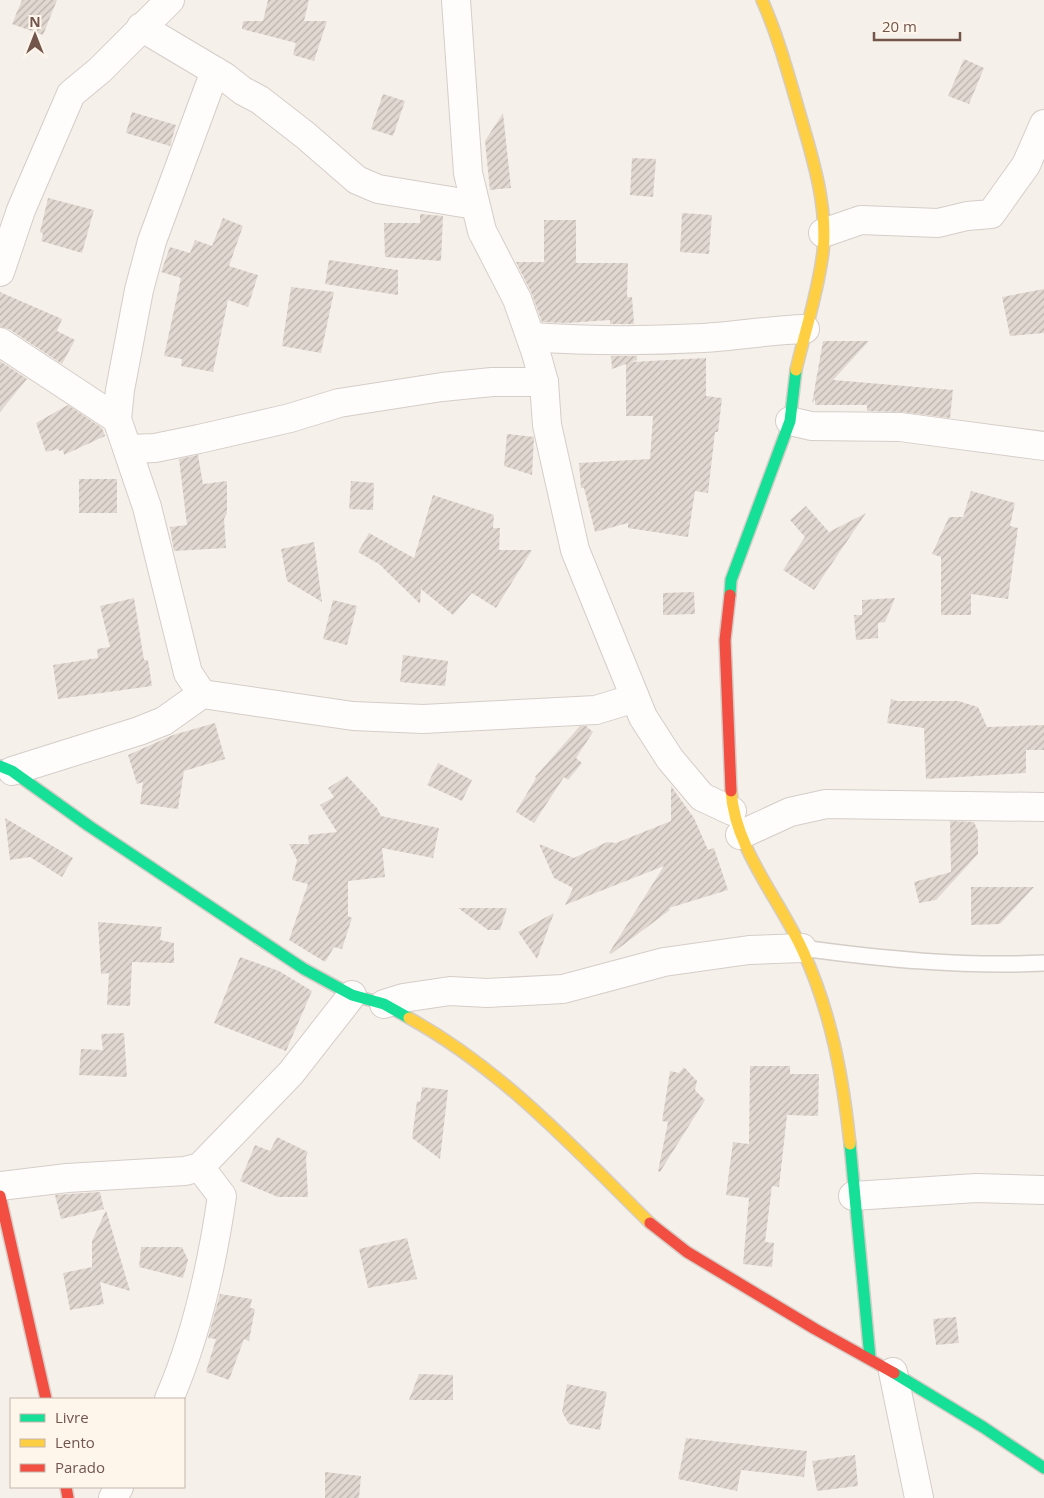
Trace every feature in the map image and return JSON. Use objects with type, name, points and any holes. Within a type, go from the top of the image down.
[{"type":"street","points":[[0,272],[21,210],[71,94],[100,70],[170,0]]},
{"type":"street","points":[[456,0],[468,174],[482,231],[517,299],[531,337],[544,382],[547,425],[575,550],[643,717],[670,759],[702,797],[736,823],[826,804],[1044,807]]},
{"type":"street","points":[[762,0],[777,34],[816,170],[823,233],[823,251],[811,317],[805,330],[792,384],[790,422],[731,580],[724,640],[736,823],[802,948],[824,1002],[836,1048],[844,1096],[870,1358]]},
{"type":"street","points":[[141,27],[215,71],[243,92],[260,100],[305,135],[357,180],[378,189],[475,205]]},
{"type":"street","points":[[202,694],[188,673],[148,507],[117,419],[139,290],[152,241],[215,71]]},
{"type":"street","points":[[823,233],[862,220],[938,223],[967,216],[991,214],[1026,165],[1044,124]]},
{"type":"street","points":[[531,337],[577,340],[704,338],[773,330],[805,330]]},
{"type":"street","points":[[0,342],[117,419]]},
{"type":"street","points":[[129,449],[155,448],[282,420],[339,404],[442,387],[492,382],[544,382]]},
{"type":"street","points":[[790,422],[811,426],[900,427],[1044,446]]},
{"type":"street","points":[[6,768],[164,721],[202,694],[353,716],[423,719],[596,710],[635,698]]},
{"type":"street","points":[[6,768],[89,826],[304,969],[352,995],[384,1004],[440,1035],[496,1076],[665,1236],[687,1252],[815,1329],[870,1358],[983,1427],[1044,1468]]},
{"type":"street","points":[[384,1004],[403,998],[450,992],[487,993],[563,989],[664,962],[749,950],[802,948]]},
{"type":"street","points":[[0,1186],[67,1178],[185,1171],[200,1167],[291,1073],[352,995]]},
{"type":"street","points":[[169,1398],[185,1362],[213,1252],[222,1196],[200,1167]]},
{"type":"street","points":[[853,1196],[976,1188],[1044,1190]]},
{"type":"street","points":[[0,1196],[46,1398]]},
{"type":"street","points":[[893,1372],[919,1498]]},
{"type":"lane","points":[[802,948],[882,959],[1018,964],[1044,963]]},
{"type":"building","points":[[22,0],[57,0],[43,35],[12,24]]},
{"type":"building","points":[[268,0],[309,0],[304,21],[327,21],[314,61],[293,55],[296,43],[242,29],[243,21],[263,21]]},
{"type":"building","points":[[964,59],[984,68],[969,104],[948,96]]},
{"type":"building","points":[[383,94],[405,101],[393,136],[371,129]]},
{"type":"building","points":[[132,112],[176,125],[170,146],[126,133]]},
{"type":"building","points":[[503,113],[511,188],[490,190],[485,141]]},
{"type":"building","points":[[632,158],[656,159],[653,197],[630,195]]},
{"type":"building","points":[[48,198],[94,210],[82,253],[41,241],[43,234],[40,232]]},
{"type":"building","points":[[682,213],[712,215],[709,254],[680,252]]},
{"type":"building","points":[[420,214],[443,216],[441,261],[385,257],[384,223],[420,223]]},
{"type":"building","points":[[223,218],[243,226],[229,266],[258,275],[248,307],[228,300],[213,372],[181,366],[182,359],[164,356],[181,278],[161,272],[170,247],[190,253],[195,240],[212,246]]},
{"type":"building","points":[[544,220],[576,220],[576,263],[628,263],[627,297],[632,297],[634,324],[610,324],[610,320],[567,323],[542,322],[531,292],[516,262],[544,262]]},
{"type":"building","points":[[329,260],[398,270],[398,295],[325,284]]},
{"type":"building","points":[[291,287],[334,292],[321,353],[282,346]]},
{"type":"building","points":[[1044,289],[1044,333],[1010,336],[1002,297]]},
{"type":"building","points":[[0,292],[62,319],[57,331],[75,340],[62,364],[9,329],[0,327]]},
{"type":"building","points":[[823,341],[869,341],[833,380],[953,390],[950,418],[902,412],[867,411],[867,405],[815,405],[815,399],[812,403]]},
{"type":"building","points":[[611,356],[637,356],[637,360],[631,362],[706,358],[706,396],[722,398],[718,432],[715,432],[708,493],[695,491],[688,537],[628,528],[628,523],[595,532],[584,488],[581,488],[579,463],[650,459],[653,416],[626,416],[626,364],[612,369]]},
{"type":"building","points":[[0,361],[27,379],[0,412]]},
{"type":"building","points":[[68,405],[102,428],[105,436],[64,455],[63,450],[59,451],[58,449],[46,452],[36,423]]},
{"type":"building","points":[[507,434],[534,437],[532,475],[504,466]]},
{"type":"building","points":[[198,455],[203,484],[227,481],[227,513],[224,519],[226,548],[174,551],[170,527],[187,525],[179,459]]},
{"type":"building","points":[[79,479],[117,479],[117,513],[79,513]]},
{"type":"building","points":[[351,481],[374,483],[373,510],[349,509]]},
{"type":"building","points":[[971,491],[1015,503],[1010,526],[1018,528],[1008,599],[971,594],[971,615],[941,615],[941,557],[932,554],[949,517],[963,517]]},
{"type":"building","points":[[433,495],[494,515],[493,528],[500,528],[499,550],[532,550],[496,608],[472,593],[453,615],[421,589],[420,604],[379,564],[358,552],[369,533],[414,558]]},
{"type":"building","points":[[806,506],[829,532],[866,513],[814,590],[783,570],[805,537],[790,520]]},
{"type":"building","points":[[314,542],[322,602],[287,581],[281,549]]},
{"type":"building","points":[[694,592],[695,614],[663,615],[663,593]]},
{"type":"building","points":[[134,598],[144,660],[148,660],[152,686],[58,699],[53,665],[98,658],[97,649],[110,647],[100,606]]},
{"type":"building","points":[[895,598],[885,622],[878,623],[878,638],[856,640],[854,615],[862,615],[862,600]]},
{"type":"building","points":[[333,600],[357,606],[347,645],[323,639]]},
{"type":"building","points":[[403,655],[448,661],[445,686],[400,682]]},
{"type":"building","points":[[891,699],[897,701],[958,701],[978,707],[987,727],[1044,725],[1044,750],[1026,750],[1026,773],[926,779],[924,728],[887,723]]},
{"type":"building","points":[[215,723],[225,759],[184,771],[178,809],[140,804],[143,782],[137,784],[128,755],[173,735]]},
{"type":"building","points":[[580,726],[586,726],[593,732],[576,758],[582,763],[568,780],[564,777],[534,823],[516,812],[535,777]]},
{"type":"building","points":[[438,763],[472,780],[462,801],[427,785]]},
{"type":"building","points":[[347,776],[377,808],[381,816],[439,828],[433,858],[382,848],[385,877],[348,881],[348,916],[352,918],[342,949],[334,947],[325,962],[289,940],[308,884],[292,880],[297,860],[289,844],[309,844],[308,835],[337,832],[320,805],[334,797],[328,788]]},
{"type":"building","points":[[671,786],[694,818],[708,850],[714,848],[728,890],[669,908],[670,910],[611,954],[609,953],[664,866],[565,905],[573,888],[554,878],[539,844],[574,858],[607,842],[616,843],[671,821]]},
{"type":"building","points":[[5,818],[73,858],[62,877],[30,857],[10,860]]},
{"type":"building","points":[[950,821],[974,822],[978,831],[978,854],[936,900],[919,903],[914,882],[951,872]]},
{"type":"building","points":[[971,887],[1034,887],[1000,924],[971,925]]},
{"type":"building","points":[[458,908],[507,908],[500,930],[488,930]]},
{"type":"building","points":[[554,913],[537,959],[518,932]]},
{"type":"building","points":[[98,922],[162,927],[160,940],[174,943],[174,963],[132,962],[130,1006],[107,1005],[109,973],[101,974]]},
{"type":"building","points":[[240,957],[279,971],[312,991],[286,1051],[214,1023]]},
{"type":"building","points":[[124,1033],[127,1077],[79,1075],[81,1049],[103,1050],[101,1034]]},
{"type":"building","points":[[750,1066],[790,1066],[790,1074],[819,1074],[818,1116],[787,1115],[779,1187],[772,1186],[765,1242],[774,1243],[772,1267],[743,1264],[749,1198],[726,1195],[733,1142],[749,1144]]},
{"type":"building","points":[[684,1067],[697,1081],[695,1090],[705,1100],[660,1172],[658,1171],[668,1122],[662,1121],[670,1071],[679,1073]]},
{"type":"building","points":[[422,1087],[448,1090],[440,1159],[412,1138],[417,1101],[420,1102]]},
{"type":"building","points":[[277,1137],[308,1152],[306,1157],[308,1197],[278,1197],[240,1181],[255,1145],[270,1151]]},
{"type":"building","points":[[100,1192],[104,1209],[61,1219],[55,1195]]},
{"type":"building","points":[[106,1210],[130,1291],[100,1282],[104,1304],[70,1310],[63,1273],[92,1267],[92,1241]]},
{"type":"building","points":[[407,1238],[417,1279],[368,1288],[359,1249]]},
{"type":"building","points":[[141,1247],[182,1247],[188,1260],[183,1278],[139,1267]]},
{"type":"building","points":[[220,1294],[252,1299],[250,1308],[255,1309],[249,1341],[244,1339],[229,1380],[206,1372],[216,1339],[208,1338]]},
{"type":"building","points":[[956,1317],[959,1343],[936,1345],[933,1319]]},
{"type":"building","points":[[419,1374],[453,1375],[453,1400],[409,1400]]},
{"type":"building","points":[[567,1384],[607,1392],[600,1430],[569,1424],[562,1412]]},
{"type":"building","points":[[686,1438],[807,1451],[804,1477],[741,1470],[737,1491],[678,1479]]},
{"type":"building","points":[[855,1455],[858,1486],[817,1491],[812,1461]]},
{"type":"building","points":[[325,1472],[361,1476],[359,1498],[325,1498]]},
{"type":"traffic: fast","points":[[730,595],[731,580],[790,421],[796,370]]},
{"type":"traffic: fast","points":[[0,766],[12,771],[89,826],[304,969],[352,995],[384,1004],[409,1018]]},
{"type":"traffic: fast","points":[[850,1144],[870,1358]]},
{"type":"traffic: fast","points":[[894,1373],[983,1427],[1044,1468]]},
{"type":"traffic: slow","points":[[762,0],[773,27],[809,145],[818,181],[823,216],[824,234],[821,267],[796,370]]},
{"type":"traffic: slow","points":[[731,791],[740,833],[759,872],[802,949],[821,996],[844,1094],[850,1144]]},
{"type":"traffic: slow","points":[[409,1018],[443,1038],[506,1086],[565,1139],[650,1223]]},
{"type":"traffic: jam","points":[[730,595],[725,640],[731,791]]},
{"type":"traffic: jam","points":[[0,1196],[46,1398]]},
{"type":"traffic: jam","points":[[650,1223],[687,1252],[815,1329],[894,1373]]},
{"type":"traffic: jam","points":[[66,1488],[68,1498]]}]
